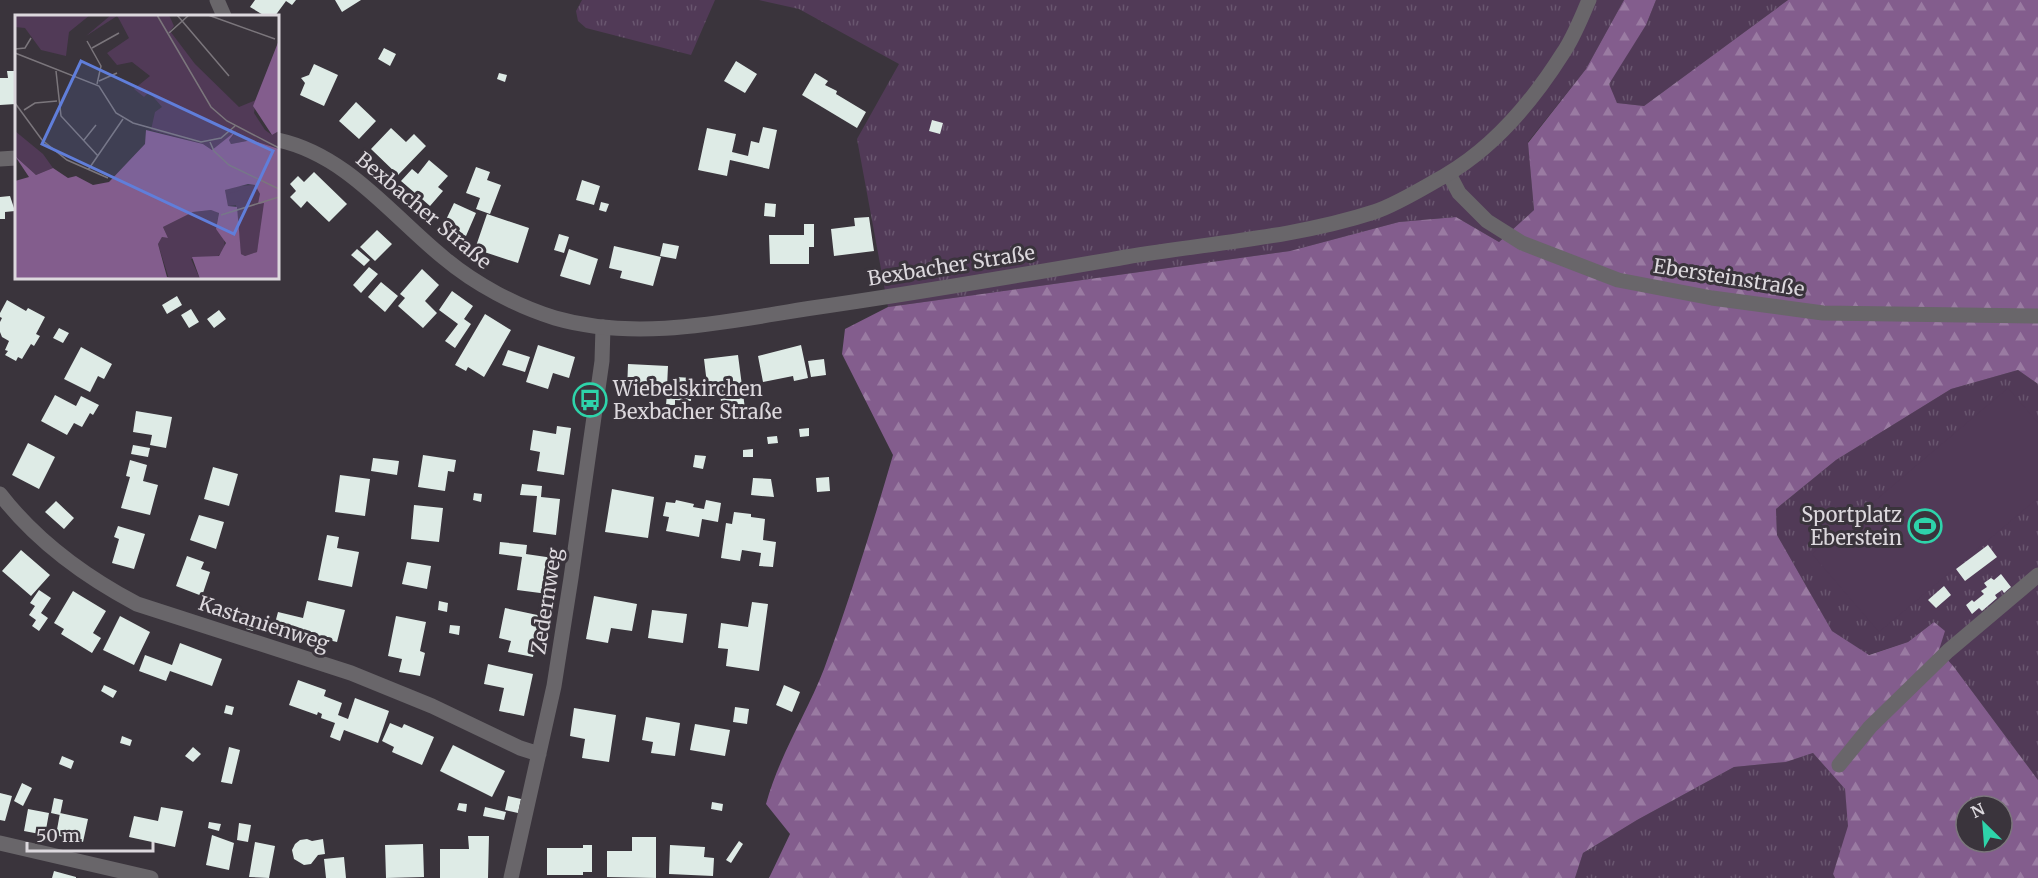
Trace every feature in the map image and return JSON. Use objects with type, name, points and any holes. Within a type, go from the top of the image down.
[{"type":"street","points":[[217,0],[224,15]]},
{"type":"street","name":"Bexbacher Straße","points":[[279,140],[298,144],[328,158],[353,177],[446,260],[484,286],[554,318],[603,327],[650,328],[705,324],[890,297],[1174,249],[1298,231],[1377,212],[1449,174],[1489,143],[1530,100],[1565,51],[1589,0]]},
{"type":"street","points":[[0,159],[15,158]]},
{"type":"street","name":"Ebersteinstraße","points":[[1449,174],[1459,193],[1487,220],[1522,243],[1618,280],[1712,298],[1823,313],[2038,316]]},
{"type":"street","name":"Zedernweg","points":[[511,878],[554,686],[602,361],[603,327]]},
{"type":"street","name":"Kastanienweg","points":[[0,494],[55,553],[109,589],[137,604],[351,673],[432,706],[520,748],[539,754]]},
{"type":"street","points":[[1841,762],[1870,727],[1948,651],[2038,575]]},
{"type":"street","points":[[0,843],[151,878]]},
{"type":"green space","points":[[582,0],[715,0],[691,55],[586,28],[578,21],[576,11]]},
{"type":"green space","points":[[759,0],[1624,0],[1586,69],[1528,142],[1534,210],[1499,242],[1456,217],[1399,222],[1290,251],[888,307],[857,139],[899,64],[799,9]]},
{"type":"green space","points":[[1624,0],[1656,0],[1646,25],[1609,84],[1617,103],[1644,106],[1788,0],[2038,0],[2038,384],[2018,370],[1951,389],[1836,460],[1776,509],[1777,535],[1832,631],[1869,655],[1908,642],[1934,622],[1945,631],[1939,650],[2038,780],[2038,878],[1835,878],[1833,874],[1848,826],[1845,789],[1813,753],[1786,762],[1734,767],[1637,820],[1583,853],[1575,878],[769,878],[790,834],[766,804],[771,786],[824,669],[843,616],[893,455],[842,354],[845,329],[888,307],[1290,251],[1399,222],[1456,217],[1499,242],[1534,210],[1528,143],[1586,69]]},
{"type":"green space","points":[[1656,0],[1788,0],[1644,106],[1617,103],[1608,84],[1646,25]]},
{"type":"green space","points":[[2018,370],[2038,384],[2038,780],[1939,650],[1934,622],[1908,642],[1868,655],[1832,631],[1777,535],[1776,509],[1836,460],[1951,389]]},
{"type":"green space","name":"Sportplatz Eberstein","points":[[2008,388],[2038,423],[2038,498],[1879,632],[1812,554]]},
{"type":"green space","points":[[1813,753],[1845,789],[1849,826],[1833,874],[1835,878],[1575,878],[1583,853],[1637,820],[1734,767],[1786,762]]},
{"type":"building","points":[[255,0],[296,0],[292,5],[286,1],[276,15],[263,15],[250,7]]},
{"type":"building","points":[[335,0],[361,0],[342,12]]},
{"type":"building","points":[[384,48],[396,54],[390,66],[378,59]]},
{"type":"building","points":[[736,61],[757,74],[745,93],[724,81]]},
{"type":"building","points":[[314,64],[338,75],[324,106],[300,95],[305,83],[301,78],[309,75]]},
{"type":"building","points":[[7,71],[15,71],[15,104],[0,105],[0,78],[8,78]]},
{"type":"building","points":[[499,73],[507,75],[505,82],[497,79]]},
{"type":"building","points":[[815,73],[828,81],[825,85],[837,91],[836,94],[866,112],[857,128],[802,95]]},
{"type":"building","points":[[356,102],[376,121],[359,139],[339,121]]},
{"type":"building","points":[[932,120],[943,123],[940,134],[929,131]]},
{"type":"building","points":[[763,127],[777,130],[769,169],[730,160],[727,176],[698,170],[707,128],[736,134],[732,152],[748,156],[751,141],[759,143]]},
{"type":"building","points":[[391,128],[406,142],[414,134],[426,146],[398,175],[371,149]]},
{"type":"building","points":[[429,160],[448,176],[438,187],[443,191],[430,206],[401,181],[412,169],[418,174]]},
{"type":"building","points":[[476,167],[490,172],[487,180],[501,185],[490,214],[476,209],[480,198],[466,193]]},
{"type":"building","points":[[314,172],[347,204],[329,222],[307,201],[301,208],[290,197],[296,191],[290,184],[298,176],[304,182]]},
{"type":"building","points":[[582,180],[600,186],[594,205],[576,200]]},
{"type":"building","points":[[10,196],[15,211],[5,212],[5,219],[0,219],[0,197]]},
{"type":"building","points":[[601,202],[609,204],[606,212],[599,210]]},
{"type":"building","points":[[454,203],[476,213],[466,236],[443,226]]},
{"type":"building","points":[[765,203],[776,204],[775,217],[764,216]]},
{"type":"building","points":[[487,214],[529,228],[518,263],[475,249]]},
{"type":"building","points":[[869,217],[874,251],[834,256],[831,229],[855,226],[854,218]]},
{"type":"building","points":[[804,224],[814,224],[814,247],[809,247],[809,264],[770,264],[769,235],[804,235]]},
{"type":"building","points":[[377,230],[392,244],[375,261],[360,247]]},
{"type":"building","points":[[559,234],[569,237],[564,253],[554,250]]},
{"type":"building","points":[[663,243],[679,246],[676,259],[660,256]]},
{"type":"building","points":[[614,246],[661,257],[653,286],[620,278],[622,271],[609,268]]},
{"type":"building","points":[[357,249],[370,260],[364,266],[351,255]]},
{"type":"building","points":[[569,249],[598,259],[590,285],[560,276]]},
{"type":"building","points":[[369,267],[378,274],[361,293],[353,285]]},
{"type":"building","points":[[422,269],[439,285],[425,301],[437,313],[423,328],[398,306],[405,298],[400,294]]},
{"type":"building","points":[[381,282],[398,296],[385,312],[368,297]]},
{"type":"building","points":[[452,291],[473,306],[464,319],[471,324],[455,348],[445,341],[458,324],[439,310]]},
{"type":"building","points":[[177,296],[182,305],[167,314],[162,305]]},
{"type":"building","points":[[7,300],[26,311],[28,308],[45,317],[36,334],[40,336],[34,346],[31,344],[22,359],[18,357],[16,361],[5,355],[9,341],[2,337],[0,332],[2,318],[0,313]]},
{"type":"building","points":[[191,309],[199,322],[189,328],[181,315]]},
{"type":"building","points":[[219,310],[226,319],[214,328],[207,319]]},
{"type":"building","points":[[485,314],[511,330],[484,377],[468,367],[466,371],[455,365]]},
{"type":"building","points":[[59,328],[69,333],[63,343],[53,338]]},
{"type":"building","points":[[538,345],[575,357],[569,378],[553,373],[548,389],[526,382]]},
{"type":"building","points":[[801,345],[808,378],[794,381],[793,376],[763,382],[758,356]]},
{"type":"building","points":[[81,347],[112,364],[104,379],[98,376],[90,392],[64,379]]},
{"type":"building","points":[[508,350],[530,357],[525,372],[502,365]]},
{"type":"building","points":[[738,355],[745,409],[722,411],[719,383],[707,384],[704,359]]},
{"type":"building","points":[[824,359],[826,375],[811,377],[808,361]]},
{"type":"building","points":[[628,364],[668,366],[667,387],[676,387],[676,377],[692,378],[691,401],[675,400],[675,405],[666,405],[667,393],[627,391]]},
{"type":"building","points":[[55,395],[76,406],[81,396],[99,405],[93,415],[90,413],[82,427],[74,423],[67,435],[41,421]]},
{"type":"building","points":[[136,411],[172,417],[166,448],[150,445],[152,435],[133,432]]},
{"type":"building","points":[[557,426],[571,428],[564,475],[537,471],[540,452],[530,450],[533,430],[556,434]]},
{"type":"building","points":[[809,428],[809,436],[800,437],[799,429]]},
{"type":"building","points":[[777,436],[778,443],[768,444],[767,437]]},
{"type":"building","points":[[28,443],[55,457],[39,489],[12,475]]},
{"type":"building","points":[[133,445],[150,448],[148,457],[131,454]]},
{"type":"building","points":[[753,449],[753,457],[743,457],[743,450]]},
{"type":"building","points":[[423,455],[456,460],[454,472],[448,471],[445,491],[418,487]]},
{"type":"building","points":[[695,455],[706,456],[703,469],[693,467]]},
{"type":"building","points":[[373,458],[399,461],[397,475],[371,471]]},
{"type":"building","points":[[130,460],[147,465],[143,481],[158,485],[150,515],[121,508],[130,477],[126,476]]},
{"type":"building","points":[[213,467],[238,474],[229,506],[204,499]]},
{"type":"building","points":[[340,475],[370,479],[365,516],[335,512]]},
{"type":"building","points":[[829,477],[830,491],[817,492],[816,478]]},
{"type":"building","points":[[753,478],[771,479],[774,497],[751,495]]},
{"type":"building","points":[[522,484],[542,486],[541,497],[560,499],[556,535],[533,532],[537,496],[520,495]]},
{"type":"building","points":[[612,489],[654,497],[648,538],[605,532]]},
{"type":"building","points":[[474,493],[482,494],[481,502],[473,500]]},
{"type":"building","points":[[676,500],[704,509],[706,500],[721,503],[718,522],[702,519],[699,537],[666,531],[669,517],[663,516],[666,502],[675,503]]},
{"type":"building","points":[[56,501],[74,518],[64,529],[45,512]]},
{"type":"building","points":[[414,505],[443,508],[439,542],[411,539]]},
{"type":"building","points":[[734,512],[765,519],[763,540],[776,542],[773,567],[759,566],[761,553],[742,550],[740,561],[721,558],[726,523],[732,524]]},
{"type":"building","points":[[199,515],[224,522],[216,549],[190,540]]},
{"type":"building","points":[[118,526],[145,534],[134,569],[112,563],[119,539],[114,537]]},
{"type":"building","points":[[327,535],[339,537],[337,548],[359,552],[352,587],[318,580]]},
{"type":"building","points":[[500,542],[527,545],[526,554],[553,558],[548,594],[517,590],[522,557],[499,554]]},
{"type":"building","points":[[1988,545],[1997,557],[1965,581],[1956,569]]},
{"type":"building","points":[[21,550],[50,575],[31,596],[2,571]]},
{"type":"building","points":[[187,556],[204,562],[201,569],[210,572],[202,596],[176,586]]},
{"type":"building","points":[[407,562],[431,566],[427,589],[402,584]]},
{"type":"building","points":[[2001,574],[2011,587],[2004,593],[2002,590],[1995,595],[1997,598],[1982,611],[1979,608],[1972,614],[1966,605],[1984,594],[1981,591],[1987,587],[1984,583],[1991,578],[1994,580]]},
{"type":"building","points":[[1944,586],[1951,595],[1936,608],[1928,600]]},
{"type":"building","points":[[39,590],[51,598],[41,613],[48,618],[39,631],[32,626],[36,620],[29,615],[35,606],[30,603]]},
{"type":"building","points":[[73,591],[106,611],[93,633],[101,638],[92,653],[61,634],[64,629],[54,623]]},
{"type":"building","points":[[594,596],[637,604],[632,631],[611,628],[608,643],[586,639]]},
{"type":"building","points":[[307,601],[345,610],[337,642],[274,627],[278,612],[303,618]]},
{"type":"building","points":[[439,601],[448,603],[447,612],[438,610]]},
{"type":"building","points":[[752,602],[768,604],[759,671],[726,666],[728,649],[718,648],[721,623],[748,627]]},
{"type":"building","points":[[505,608],[542,616],[533,657],[508,652],[511,641],[499,638]]},
{"type":"building","points":[[652,610],[687,614],[683,643],[648,638]]},
{"type":"building","points":[[120,616],[150,632],[134,665],[103,650]]},
{"type":"building","points":[[249,616],[256,618],[253,631],[246,629]]},
{"type":"building","points":[[396,616],[426,622],[420,651],[425,653],[420,676],[399,672],[402,659],[388,656]]},
{"type":"building","points":[[450,625],[460,626],[459,635],[449,633]]},
{"type":"building","points":[[180,643],[222,659],[212,686],[170,671],[166,681],[139,671],[145,655],[172,665]]},
{"type":"building","points":[[488,664],[533,674],[524,716],[499,711],[504,688],[484,684]]},
{"type":"building","points":[[298,680],[326,690],[324,696],[342,703],[338,715],[348,719],[355,698],[389,711],[378,743],[344,730],[340,741],[330,737],[335,723],[321,718],[322,714],[318,712],[317,715],[289,705]]},
{"type":"building","points":[[104,685],[117,691],[113,698],[101,691]]},
{"type":"building","points":[[784,685],[800,692],[792,712],[776,705]]},
{"type":"building","points":[[226,705],[234,707],[232,715],[224,713]]},
{"type":"building","points":[[735,707],[749,709],[747,724],[733,722]]},
{"type":"building","points":[[574,708],[616,715],[609,762],[582,758],[585,739],[570,736]]},
{"type":"building","points":[[646,717],[680,723],[675,756],[651,753],[653,742],[642,740]]},
{"type":"building","points":[[390,723],[402,728],[404,724],[434,737],[422,765],[392,752],[394,747],[382,741]]},
{"type":"building","points":[[695,724],[730,730],[725,756],[690,750]]},
{"type":"building","points":[[122,736],[132,740],[130,746],[120,743]]},
{"type":"building","points":[[453,745],[505,771],[492,797],[440,771]]},
{"type":"building","points":[[193,747],[201,754],[193,762],[185,756]]},
{"type":"building","points":[[229,747],[240,750],[232,784],[221,782]]},
{"type":"building","points":[[62,756],[74,761],[71,769],[59,764]]},
{"type":"building","points":[[22,783],[32,788],[23,806],[14,801]]},
{"type":"building","points":[[0,793],[12,796],[5,821],[0,820]]},
{"type":"building","points":[[508,796],[521,799],[518,813],[505,810]]},
{"type":"building","points":[[54,798],[63,800],[60,815],[51,813]]},
{"type":"building","points":[[712,802],[723,804],[722,811],[711,809]]},
{"type":"building","points":[[459,803],[467,804],[466,812],[457,810]]},
{"type":"building","points":[[161,807],[183,811],[175,847],[129,837],[134,816],[158,821]]},
{"type":"building","points":[[485,807],[506,812],[504,820],[483,816]]},
{"type":"building","points":[[28,809],[49,813],[45,835],[24,831]]},
{"type":"building","points":[[60,813],[88,819],[83,842],[56,835]]},
{"type":"building","points":[[209,822],[221,824],[219,831],[208,828]]},
{"type":"building","points":[[239,823],[251,825],[248,842],[237,840]]},
{"type":"building","points":[[212,835],[234,843],[229,870],[206,865]]},
{"type":"building","points":[[468,836],[489,836],[488,878],[440,878],[440,849],[469,849]]},
{"type":"building","points":[[632,837],[656,837],[656,878],[607,877],[607,851],[632,851]]},
{"type":"building","points":[[323,839],[325,854],[318,855],[311,864],[304,865],[294,859],[292,850],[300,840],[312,841]]},
{"type":"building","points":[[739,841],[743,844],[731,863],[726,860]]},
{"type":"building","points":[[255,842],[275,846],[269,878],[249,877]]},
{"type":"building","points":[[423,844],[424,877],[386,878],[385,845]]},
{"type":"building","points":[[583,845],[592,845],[592,872],[583,872],[583,875],[547,875],[547,848],[583,848]]},
{"type":"building","points":[[670,845],[705,847],[704,857],[714,858],[713,876],[669,874]]},
{"type":"building","points":[[344,857],[346,878],[326,878],[324,859]]},
{"type":"building","points":[[54,871],[76,877],[76,878],[52,878]]},
{"type":"place","name":"Wiebelskirchen Bexbacher Straße","points":[[590,400]]},
{"type":"place","name":"Sportplatz Eberstein","points":[[1925,526]]}]
